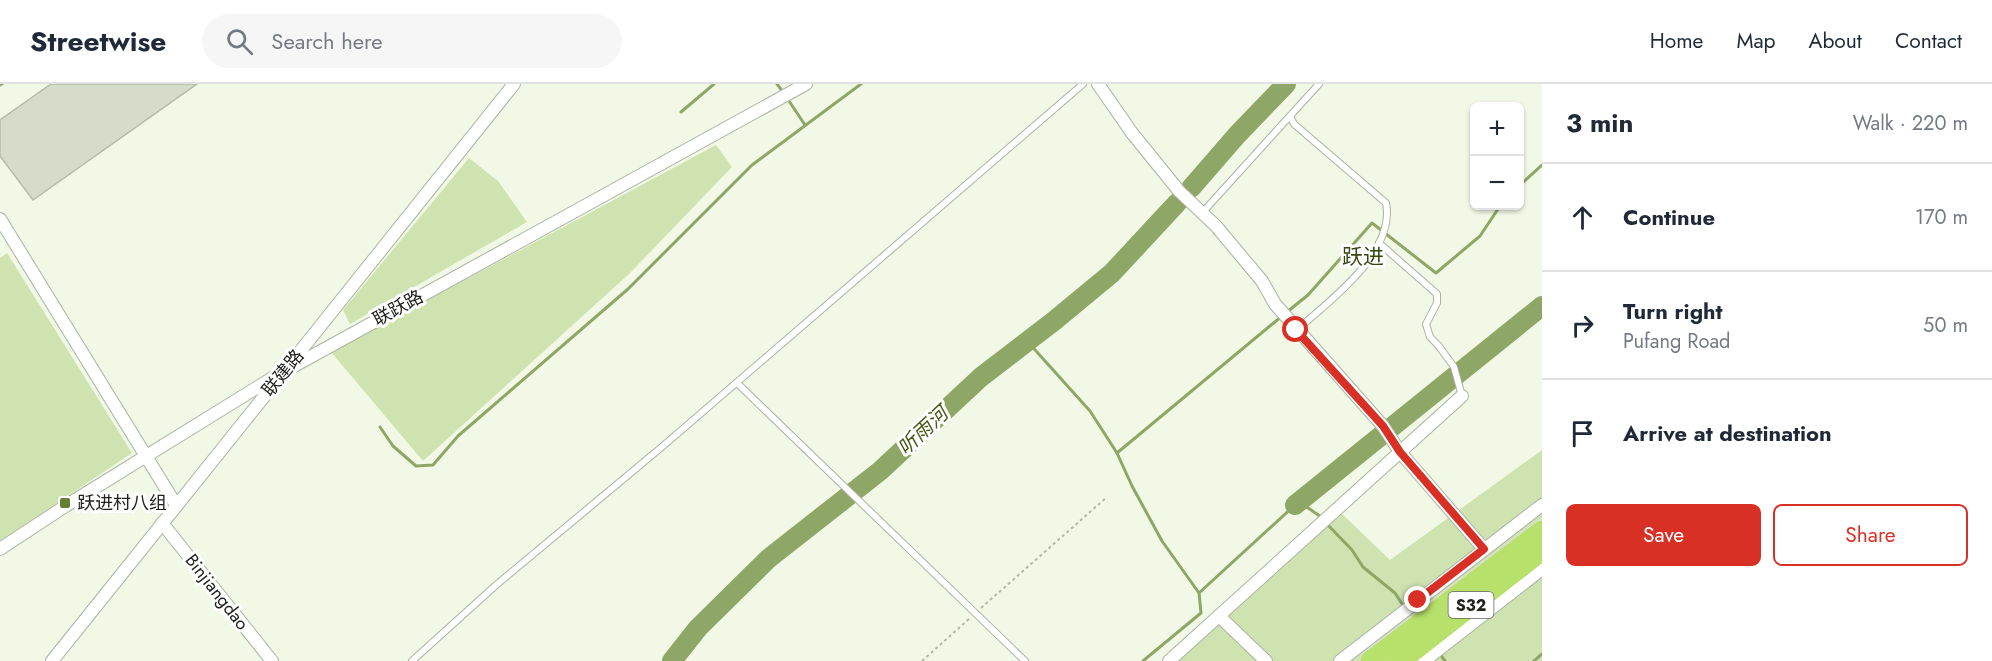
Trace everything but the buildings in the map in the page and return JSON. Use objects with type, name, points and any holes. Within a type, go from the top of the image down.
[{"type":"highway","name":"S32","points":[[1371,661],[1542,531]]},
{"type":"highway","name":"S32","points":[[1400,661],[1542,549]]},
{"type":"street","name":"联建路","points":[[52,661],[514,84]]},
{"type":"street","name":"联跃路","points":[[0,549],[286,370],[806,84]]},
{"type":"street","points":[[1098,84],[1132,133],[1179,191],[1216,226],[1262,281],[1275,304],[1296,330],[1383,426],[1397,447],[1484,549]]},
{"type":"street","points":[[0,219],[176,505]]},
{"type":"street","points":[[1169,661],[1338,508],[1397,447],[1462,396]]},
{"type":"street","points":[[1340,661],[1542,505]]},
{"type":"street","name":"Binjiangdao","points":[[162,523],[272,661]]},
{"type":"street","points":[[1427,659],[1542,569]]},
{"type":"street","points":[[1219,616],[1266,661]]},
{"type":"lane","points":[[412,661],[495,586],[736,383],[1083,84]]},
{"type":"lane","points":[[1202,213],[1319,84]]},
{"type":"lane","points":[[1290,116],[1294,124],[1386,203],[1389,216],[1373,254],[1346,286],[1296,330]]},
{"type":"lane","points":[[1379,243],[1437,294],[1437,303],[1426,324],[1430,337],[1454,367],[1462,396]]},
{"type":"lane","points":[[736,383],[1025,661]]},
{"type":"path","points":[[922,661],[1107,497]]},
{"type":"green space","points":[[716,145],[732,167],[629,274],[423,461],[331,352]]},
{"type":"green space","points":[[469,158],[498,181],[527,222],[350,324],[343,310]]},
{"type":"green space","points":[[7,253],[132,453],[0,541],[0,258]]},
{"type":"green space","points":[[1542,450],[1542,661],[1172,661],[1339,511],[1390,560]]},
{"type":"waterway","points":[[681,112],[714,84]]},
{"type":"waterway","points":[[777,84],[783,92]]},
{"type":"waterway","points":[[380,427],[393,446],[416,466],[433,465],[458,436],[628,289],[752,165],[861,84]]},
{"type":"waterway","name":"听雨河","points":[[1191,188],[1286,84]]},
{"type":"waterway","points":[[787,98],[805,125]]},
{"type":"waterway","points":[[1524,181],[1542,165]]},
{"type":"waterway","name":"听雨河","points":[[672,661],[698,628],[768,559],[880,471],[981,377],[1112,273],[1177,203]]},
{"type":"waterway","points":[[1287,312],[1308,295],[1372,223],[1436,273],[1480,236],[1497,210]]},
{"type":"waterway","points":[[1295,505],[1542,306]]},
{"type":"waterway","points":[[1117,453],[1282,316]]},
{"type":"waterway","points":[[1027,341],[1090,411],[1117,453],[1162,541],[1199,593],[1295,505],[1304,505],[1321,517]]},
{"type":"waterway","points":[[1325,522],[1352,550],[1363,567],[1395,593],[1404,607]]},
{"type":"waterway","points":[[1143,661],[1201,613],[1199,593]]},
{"type":"waterway","points":[[1439,653],[1445,661]]},
{"type":"waterway","points":[[1534,661],[1542,654]]},
{"type":"place","name":"跃进村八组","points":[[65,503]]},
{"type":"district","name":"跃进","points":[[1363,257]]},
{"type":"route","points":[[1296,330],[1383,426],[1400,452],[1484,549],[1418,600]]}]
